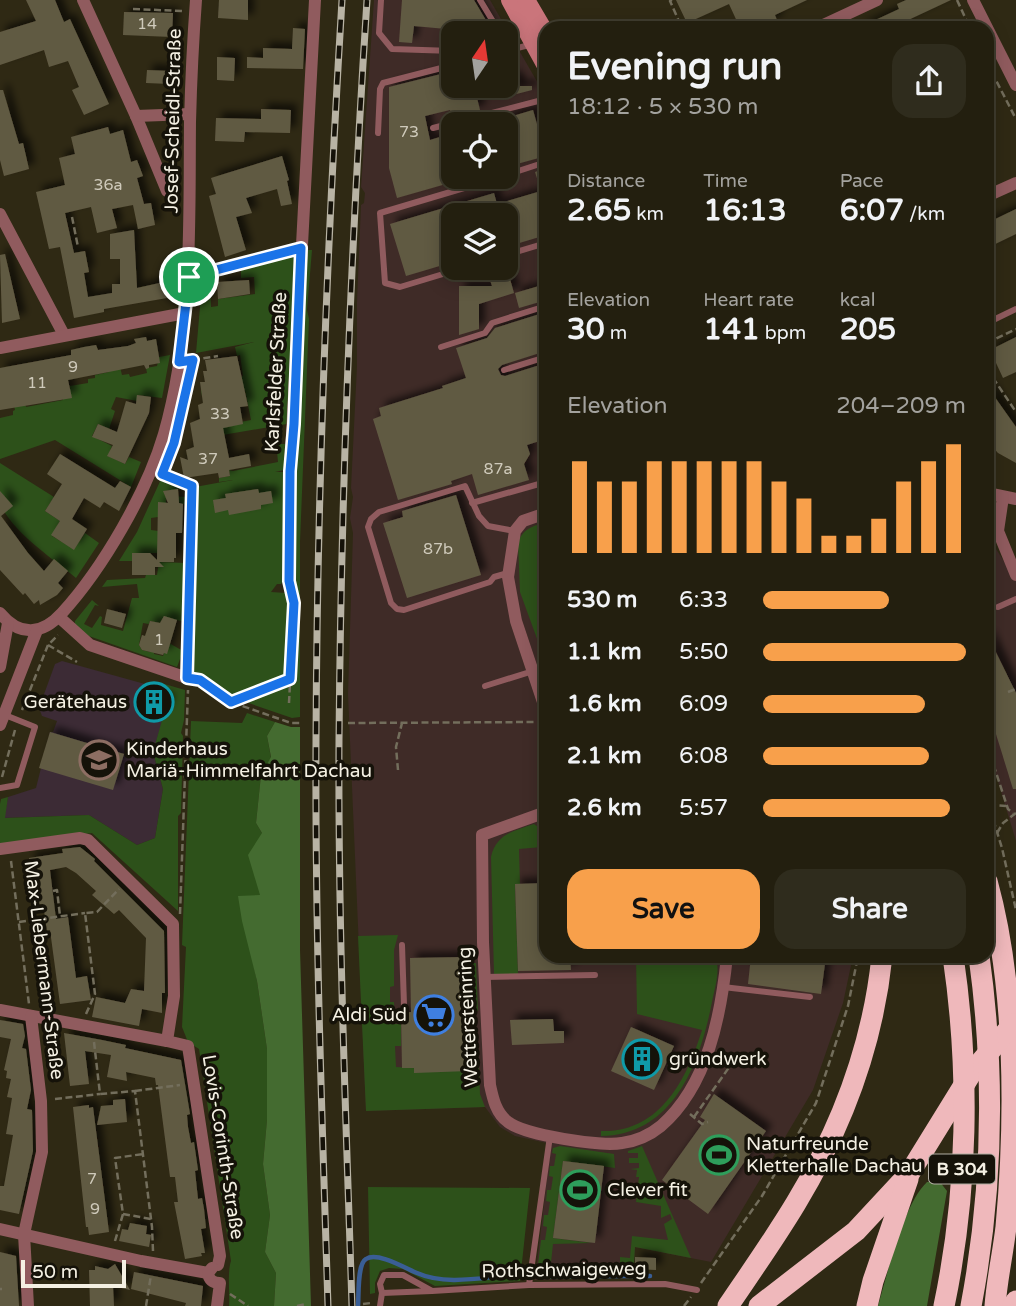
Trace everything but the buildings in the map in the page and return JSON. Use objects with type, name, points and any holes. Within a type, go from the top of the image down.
[{"type":"highway","points":[[994,912],[1006,990],[1011,1081],[1007,1216],[995,1306]]},
{"type":"highway","points":[[728,1306],[797,1202],[841,1117],[867,1043],[882,963]]},
{"type":"highway","name":"B 304","points":[[944,1306],[955,1248],[963,1146],[962,1052],[954,963]]},
{"type":"highway","name":"B 304","points":[[971,1306],[984,1218],[990,1125],[988,1035],[980,963]]},
{"type":"highway","points":[[759,1306],[856,1231],[909,1174],[972,1072],[1016,1020]]},
{"type":"highway","points":[[867,1306],[909,1174]]},
{"type":"highway","points":[[1001,1306],[1016,1259]]},
{"type":"highway","points":[[1013,1306],[1016,1301]]},
{"type":"main road","points":[[510,0],[524,24],[539,38]]},
{"type":"main road","points":[[526,0],[539,36]]},
{"type":"street","points":[[83,0],[167,191]]},
{"type":"street","name":"Karlsfelder Straße","points":[[290,471],[315,0]]},
{"type":"street","points":[[832,21],[877,0]]},
{"type":"street","points":[[974,0],[983,21]]},
{"type":"street","name":"Josef-Scheidl-Straße","points":[[37,630],[63,621],[94,574],[122,527],[164,435],[175,387],[189,277],[190,114],[196,6]]},
{"type":"street","points":[[994,46],[1016,85]]},
{"type":"street","points":[[136,116],[190,114]]},
{"type":"street","points":[[994,193],[1016,183]]},
{"type":"street","points":[[0,214],[64,335]]},
{"type":"street","points":[[189,277],[301,248]]},
{"type":"street","points":[[0,348],[185,313]]},
{"type":"street","points":[[63,621],[90,645],[187,678],[192,486]]},
{"type":"street","points":[[1009,498],[998,531],[1016,575]]},
{"type":"street","points":[[539,515],[523,521],[515,531],[509,572],[516,621],[539,691]]},
{"type":"street","points":[[2,720],[37,630],[21,630],[4,618]]},
{"type":"street","points":[[0,667],[4,618]]},
{"type":"street","name":"Wettersteinring","points":[[539,815],[482,835],[484,977],[491,1085],[494,1104],[508,1122],[518,1128],[550,1136],[599,1144],[621,1144],[651,1133],[662,1125],[679,1106],[708,1055],[726,963]]},
{"type":"street","points":[[0,1010],[167,1041],[174,996],[173,924],[88,840],[80,838],[4,848]]},
{"type":"street","name":"Max-Liebermann-Straße","points":[[27,1306],[24,1234],[42,1152],[41,1101],[31,1016]]},
{"type":"street","name":"Lovis-Corinth-Straße","points":[[167,1041],[188,1046],[220,1256],[213,1269]]},
{"type":"street","points":[[0,1229],[153,1263],[213,1269],[211,1280],[219,1285],[218,1306]]},
{"type":"lane","points":[[381,0],[379,33],[391,49],[441,51]]},
{"type":"lane","points":[[480,0],[494,21]]},
{"type":"lane","points":[[518,26],[524,24]]},
{"type":"lane","points":[[518,47],[539,39]]},
{"type":"lane","points":[[378,133],[380,89],[383,83],[441,68]]},
{"type":"lane","points":[[433,128],[539,101]]},
{"type":"lane","points":[[518,171],[539,164]]},
{"type":"lane","points":[[441,275],[400,287],[385,283],[380,213],[461,189]]},
{"type":"lane","points":[[518,251],[539,245]]},
{"type":"lane","points":[[441,347],[485,333],[492,323],[539,308]]},
{"type":"lane","points":[[994,320],[1016,309]]},
{"type":"lane","points":[[504,370],[539,359]]},
{"type":"lane","points":[[463,477],[472,503],[488,526],[515,531]]},
{"type":"lane","points":[[472,503],[539,484]]},
{"type":"lane","points":[[466,486],[379,512],[371,519],[368,527],[391,603],[397,609],[404,610],[490,582],[494,577],[509,572]]},
{"type":"lane","points":[[998,607],[1016,599]]},
{"type":"lane","points":[[485,686],[539,669]]},
{"type":"lane","points":[[0,789],[17,785],[35,727],[18,721],[2,720]]},
{"type":"lane","points":[[402,945],[404,1005]]},
{"type":"lane","points":[[484,977],[595,975]]},
{"type":"lane","points":[[723,987],[766,995],[810,997]]},
{"type":"lane","points":[[529,1285],[550,1136]]},
{"type":"lane","points":[[380,1306],[380,1284],[384,1275],[403,1275],[432,1291]]},
{"type":"lane","name":"Rothschwaigeweg","points":[[382,1293],[529,1285],[665,1284],[696,1290]]},
{"type":"path","points":[[672,0],[670,1],[679,21]]},
{"type":"path","points":[[957,0],[967,21]]},
{"type":"path","points":[[133,9],[196,6]]},
{"type":"path","points":[[994,77],[1016,119]]},
{"type":"path","points":[[72,217],[78,247]]},
{"type":"path","points":[[994,340],[1016,330]]},
{"type":"path","points":[[191,369],[194,353]]},
{"type":"path","points":[[193,360],[218,356]]},
{"type":"path","points":[[994,379],[1016,412]]},
{"type":"path","points":[[165,466],[162,474],[192,486]]},
{"type":"path","name":"Karlsfelder Straße","points":[[289,703],[294,603],[289,581],[290,471]]},
{"type":"path","points":[[1,782],[18,721],[48,645],[63,621]]},
{"type":"path","points":[[173,924],[181,911],[187,678],[200,680],[231,702],[291,723],[300,723]]},
{"type":"path","points":[[231,702],[290,679]]},
{"type":"path","points":[[1008,692],[1016,689]]},
{"type":"path","points":[[348,723],[539,722]]},
{"type":"path","points":[[398,770],[396,747],[402,723]]},
{"type":"path","points":[[994,767],[1006,806]]},
{"type":"path","points":[[994,803],[1006,806],[1015,813],[997,833]]},
{"type":"path","points":[[994,823],[1016,910]]},
{"type":"path","name":"Max-Liebermann-Straße","points":[[4,848],[19,922],[31,1016]]},
{"type":"path","points":[[19,922],[97,912],[128,879]]},
{"type":"path","points":[[53,891],[57,890],[60,916]]},
{"type":"path","points":[[85,913],[95,994],[82,1026],[93,1035],[100,1094]]},
{"type":"path","points":[[684,1306],[762,1196],[816,1103],[848,1006],[857,963]]},
{"type":"path","points":[[694,1117],[730,1066]]},
{"type":"path","points":[[41,1101],[194,1083]]},
{"type":"path","points":[[135,1091],[151,1219],[153,1263],[146,1306]]},
{"type":"path","points":[[679,1106],[702,1124],[708,1122]]},
{"type":"path","points":[[111,1254],[123,1214],[115,1158],[143,1154]]},
{"type":"path","points":[[123,1214],[151,1219]]},
{"type":"path","points":[[219,1285],[248,1306]]},
{"type":"path","points":[[297,1306],[306,1304]]},
{"type":"shaded area","points":[[374,0],[490,0],[502,21],[441,21],[441,98],[518,98],[518,48],[539,85],[539,963],[852,963],[843,1003],[813,1090],[711,1262],[635,1247],[633,1278],[535,1280],[551,1144],[515,1136],[500,1127],[485,1107],[366,1111],[348,694],[357,302],[361,205],[364,203],[365,193],[361,187]]},
{"type":"shaded area","points":[[994,546],[1016,580],[1016,841],[994,768]]},
{"type":"shaded area","name":"Kinderhaus Mariä-Himmelfahrt Dachau","points":[[62,661],[163,689],[158,710],[165,713],[153,752],[163,789],[155,838],[137,845],[89,815],[4,818],[8,797],[36,788],[50,732],[53,732],[57,721],[42,716],[39,708],[55,664]]},
{"type":"green space","points":[[306,250],[312,250],[307,310],[309,319],[300,542],[300,717],[292,718],[231,697],[212,682],[192,672],[195,487],[233,480],[219,482],[219,478],[230,476],[229,470],[278,462],[276,441],[285,444],[284,470],[275,472],[286,472],[285,577],[271,592],[286,593],[290,603],[288,659],[294,619],[292,504]]},
{"type":"green space","points":[[294,254],[287,424],[205,438],[203,429],[251,420],[245,390],[202,396],[201,390],[222,387],[243,376],[240,355],[237,356],[235,347],[254,342],[196,353],[202,284],[210,276],[211,307],[218,306],[218,299],[255,294],[254,277],[241,278],[241,268]]},
{"type":"green space","points":[[170,355],[162,398],[138,395],[137,401],[116,397],[111,409],[115,411],[109,429],[98,424],[92,436],[112,446],[108,456],[125,464],[129,457],[141,462],[131,487],[55,440],[0,459],[0,418],[13,415],[15,410],[12,398],[22,391],[26,407],[63,400],[62,392],[70,390],[70,386],[88,383],[88,379],[95,378],[95,375],[109,372],[109,367],[120,367],[122,375],[129,374],[130,377],[147,373],[146,368],[157,366],[159,357]]},
{"type":"green space","points":[[0,463],[54,497],[45,511],[60,521],[52,536],[74,549],[85,533],[99,543],[76,578],[22,533],[4,512],[0,501]]},
{"type":"green space","points":[[162,477],[188,488],[164,491],[165,496],[188,497],[188,506],[166,497],[166,503],[158,503],[158,517],[151,518],[151,530],[166,532],[158,553],[133,553],[132,561],[119,561],[137,532]]},
{"type":"green space","points":[[539,524],[539,644],[520,592],[518,543],[525,531]]},
{"type":"green space","points":[[159,562],[186,563],[185,622],[164,617],[160,623],[143,623],[139,645],[142,650],[154,650],[154,654],[163,656],[167,653],[169,643],[183,651],[177,667],[86,635],[75,626],[75,621],[92,600],[99,606],[95,605],[84,624],[92,628],[100,616],[101,625],[123,631],[132,598],[139,598],[137,584],[102,587],[107,580],[157,575]]},
{"type":"green space","points":[[161,683],[185,690],[181,733],[181,813],[178,816],[178,911],[92,833],[0,845],[0,804],[1,799],[8,797],[5,818],[89,815],[137,845],[155,838],[163,789],[153,752],[168,699],[161,697]]},
{"type":"green space","points":[[247,713],[275,722],[267,736],[271,758],[261,775],[256,823],[262,833],[261,896],[239,896],[257,981],[267,1049],[267,1120],[263,1164],[270,1215],[265,1252],[276,1273],[274,1306],[229,1306],[231,1261],[199,1049],[188,1042],[182,1027],[186,947],[182,945],[191,721],[242,723]]},
{"type":"green space","points":[[275,722],[300,727],[300,950],[311,1306],[274,1306],[276,1273],[265,1252],[270,1215],[263,1164],[267,1120],[267,1049],[257,981],[238,896],[260,895],[248,855],[262,833],[256,823],[261,775],[271,757],[267,736]]},
{"type":"green space","points":[[534,824],[539,828],[539,847],[519,849],[520,884],[515,885],[518,974],[494,974],[491,857],[497,843],[513,831]]},
{"type":"green space","points":[[398,935],[394,950],[394,986],[390,987],[395,1024],[401,1024],[401,1046],[395,1046],[396,1067],[468,1071],[468,1068],[479,1068],[480,1094],[485,1107],[366,1111],[358,936]]},
{"type":"green space","points":[[465,963],[476,963],[478,1011],[466,1012]]},
{"type":"green space","points":[[636,963],[716,963],[716,984],[707,1025],[691,1071],[679,1092],[665,1109],[647,1123],[626,1132],[601,1136],[601,1131],[622,1129],[640,1123],[668,1100],[688,1067],[702,1030],[637,1014]]},
{"type":"green space","points":[[560,1146],[614,1154],[615,1168],[563,1161],[553,1238],[592,1243],[553,1244],[550,1272],[620,1271],[620,1257],[630,1258],[632,1236],[668,1240],[664,1224],[672,1219],[670,1214],[661,1218],[661,1206],[636,1202],[639,1177],[636,1177],[637,1170],[630,1169],[639,1168],[639,1163],[629,1163],[629,1158],[638,1158],[638,1153],[628,1151],[642,1146],[691,1258],[635,1247],[633,1278],[543,1279],[537,1273],[541,1240],[545,1240],[547,1227],[543,1226],[544,1215],[548,1215],[550,1202],[546,1201],[547,1190],[551,1190],[553,1177],[549,1176],[550,1166],[554,1166],[556,1154],[552,1153],[553,1148]]},
{"type":"green space","points":[[927,1182],[940,1182],[947,1191],[927,1306],[878,1306],[904,1222],[918,1193]]},
{"type":"green space","points":[[368,1187],[530,1188],[520,1281],[435,1286],[403,1269],[389,1268],[380,1271],[375,1283],[375,1293],[370,1294]]},
{"type":"waterway","points":[[358,1306],[361,1267],[363,1262],[371,1257],[440,1279],[465,1280],[515,1275]]},
{"type":"waterway","points":[[539,1276],[650,1276]]},
{"type":"railway","points":[[328,1306],[318,953],[317,648],[324,370],[342,0]]},
{"type":"railway","points":[[352,1306],[341,953],[339,741],[348,370],[367,0]]},
{"type":"place","name":"Gerätehaus","points":[[154,702]]},
{"type":"place","name":"Kinderhaus Mariä-Himmelfahrt Dachau","points":[[99,760]]},
{"type":"place","name":"Aldi Süd","points":[[434,1015]]},
{"type":"place","name":"gründwerk","points":[[642,1059]]},
{"type":"place","name":"Naturfreunde Kletterhalle Dachau","points":[[719,1155]]},
{"type":"place","name":"Clever fit","points":[[580,1190]]},
{"type":"route","points":[[301,248],[290,471],[289,581],[294,603],[290,679],[231,702],[200,680],[187,678],[192,486],[162,474],[174,443],[193,360],[179,362],[189,277],[301,248]]}]
